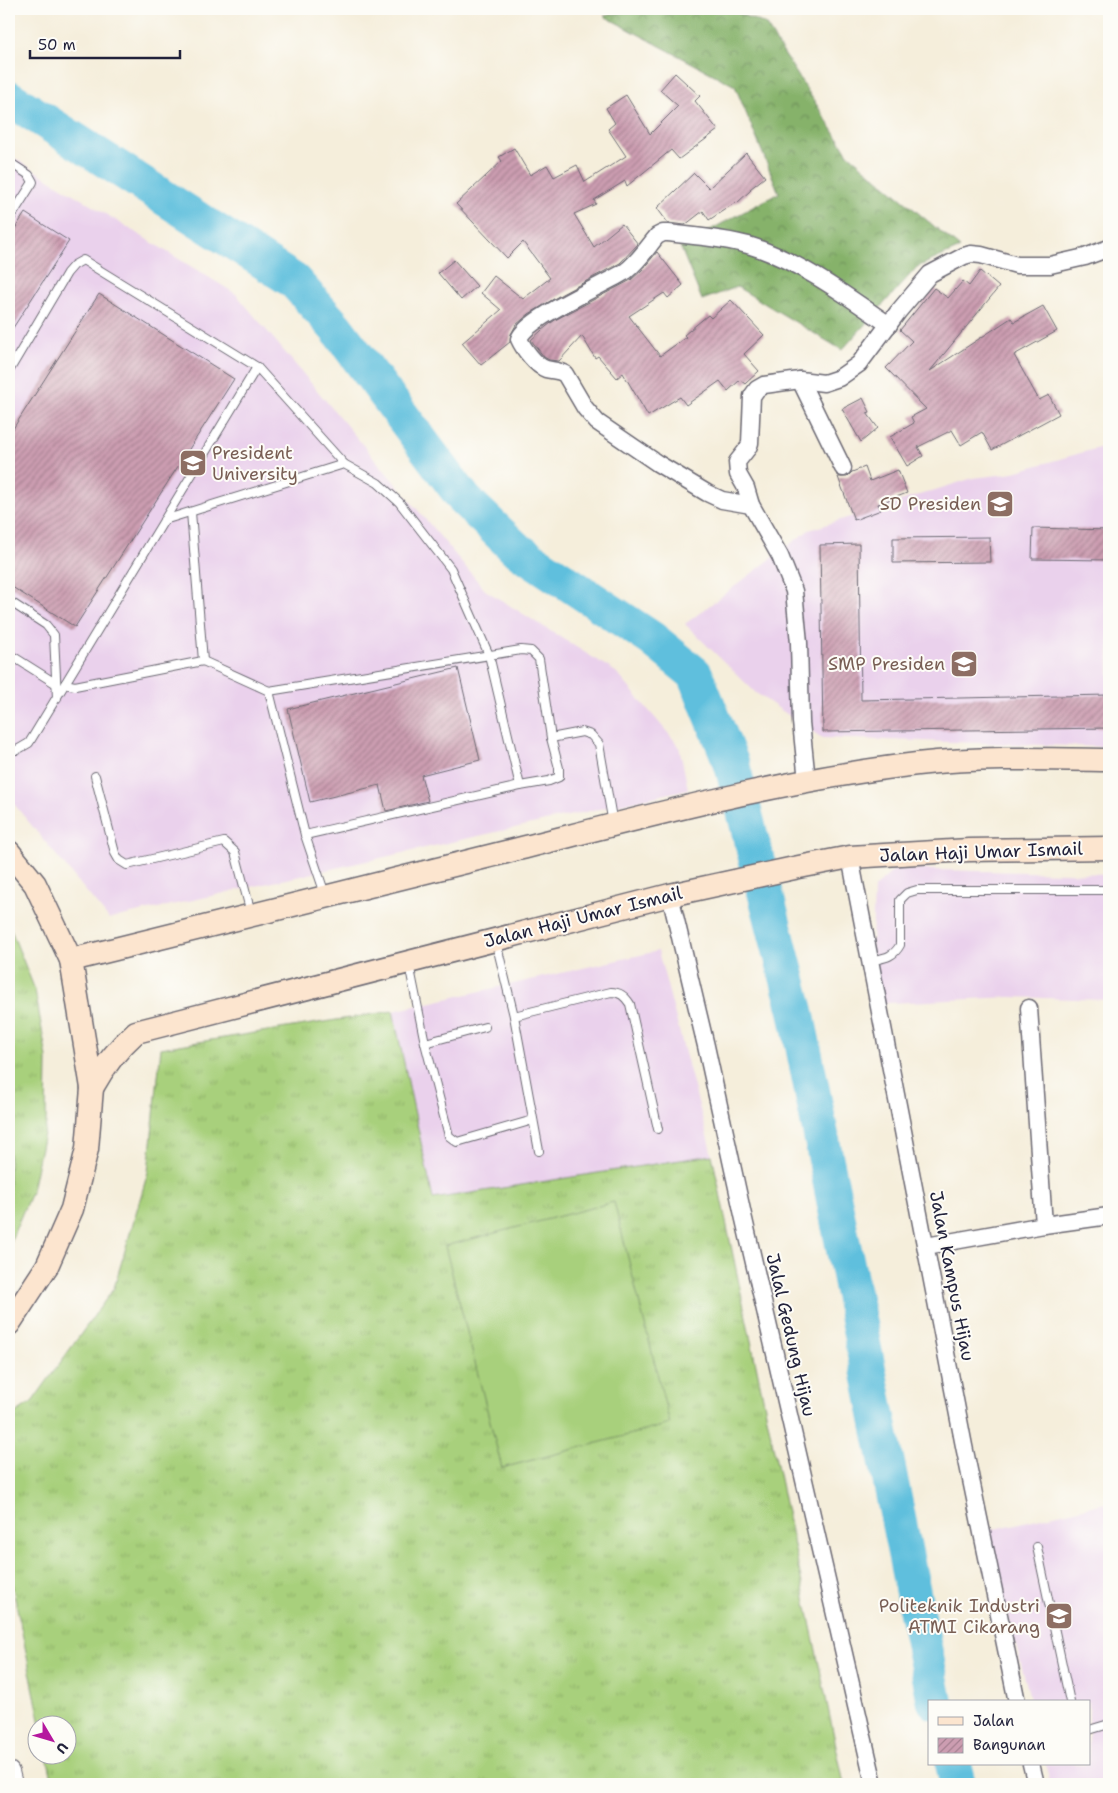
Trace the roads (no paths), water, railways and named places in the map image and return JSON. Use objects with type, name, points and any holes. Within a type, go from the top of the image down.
[{"type":"main road","points":[[71,960],[686,807],[797,783],[892,768],[964,760],[1109,760]]},
{"type":"main road","name":"Jalan Haji Umar Ismail","points":[[92,1088],[119,1046],[136,1032],[678,893],[850,857],[969,850],[1109,848]]},
{"type":"main road","points":[[9,852],[35,884],[71,960],[92,1088],[87,1149],[72,1209],[47,1266],[9,1324]]},
{"type":"street","points":[[751,505],[722,500],[707,493],[657,463],[597,422],[565,374],[560,371],[540,367],[521,344],[520,339],[524,330],[554,310],[628,269],[657,236],[663,233],[746,245],[770,253],[848,296],[888,324]]},
{"type":"street","points":[[797,783],[801,722],[799,643],[794,591],[780,556],[751,505],[736,466],[750,443],[752,396],[756,389],[764,385],[800,380],[824,383],[840,378],[859,364],[888,324],[930,274],[964,256],[982,255],[1017,265],[1050,265],[1085,257],[1109,248]]},
{"type":"street","points":[[800,380],[843,468]]},
{"type":"street","name":"Jalan Kampus Hijau","points":[[850,857],[964,1446],[1018,1700]]},
{"type":"street","name":"Jalal Gedung Hijau","points":[[678,893],[706,1046],[743,1215],[874,1784]]},
{"type":"street","points":[[1029,1008],[1044,1225]]},
{"type":"street","points":[[926,1246],[1044,1225],[1109,1217],[1109,1227]]},
{"type":"street","points":[[1032,1766],[1036,1784]]},
{"type":"street","points":[[9,1772],[12,1784]]},
{"type":"lane","points":[[9,162],[29,175],[33,182],[9,220]]},
{"type":"lane","points":[[9,371],[67,272],[83,260],[257,367],[344,464],[378,483],[399,502],[452,569],[489,655],[520,786]]},
{"type":"lane","points":[[9,749],[17,750],[29,743],[257,367]]},
{"type":"lane","points":[[164,520],[344,464]]},
{"type":"lane","points":[[191,512],[202,661]]},
{"type":"lane","points":[[9,601],[46,625],[54,635],[57,698]]},
{"type":"lane","points":[[65,684],[75,686],[202,661],[269,691],[521,650],[531,651],[539,659],[551,738],[559,768],[559,777],[549,781],[305,835]]},
{"type":"lane","points":[[9,654],[55,683]]},
{"type":"lane","points":[[269,691],[305,835],[326,897]]},
{"type":"lane","points":[[551,738],[582,732],[591,735],[599,744],[614,826]]},
{"type":"lane","points":[[95,776],[115,853],[119,860],[127,865],[224,842],[235,852],[251,915]]},
{"type":"lane","points":[[870,961],[891,956],[897,951],[900,945],[900,900],[907,893],[916,890],[1109,890]]},
{"type":"lane","points":[[496,939],[514,1016],[539,1151]]},
{"type":"lane","points":[[408,961],[449,1136],[457,1142],[533,1120]]},
{"type":"lane","points":[[514,1016],[611,992],[618,992],[622,995],[630,1004],[658,1129]]},
{"type":"lane","points":[[426,1043],[485,1026]]},
{"type":"lane","points":[[1037,1547],[1070,1700]]},
{"type":"lane","points":[[1090,1730],[1109,1724]]},
{"type":"waterway","points":[[9,98],[294,281],[336,328],[465,500],[515,548],[652,639],[695,674],[732,765],[796,1011],[935,1700]]},
{"type":"waterway","points":[[954,1766],[958,1784]]},
{"type":"place","name":"President University","points":[[193,463]]},
{"type":"place","name":"SD Presiden","points":[[1000,504]]},
{"type":"place","name":"SMP Presiden","points":[[964,664]]},
{"type":"place","name":"Politeknik Industri ATMI Cikarang","points":[[1059,1616]]}]
